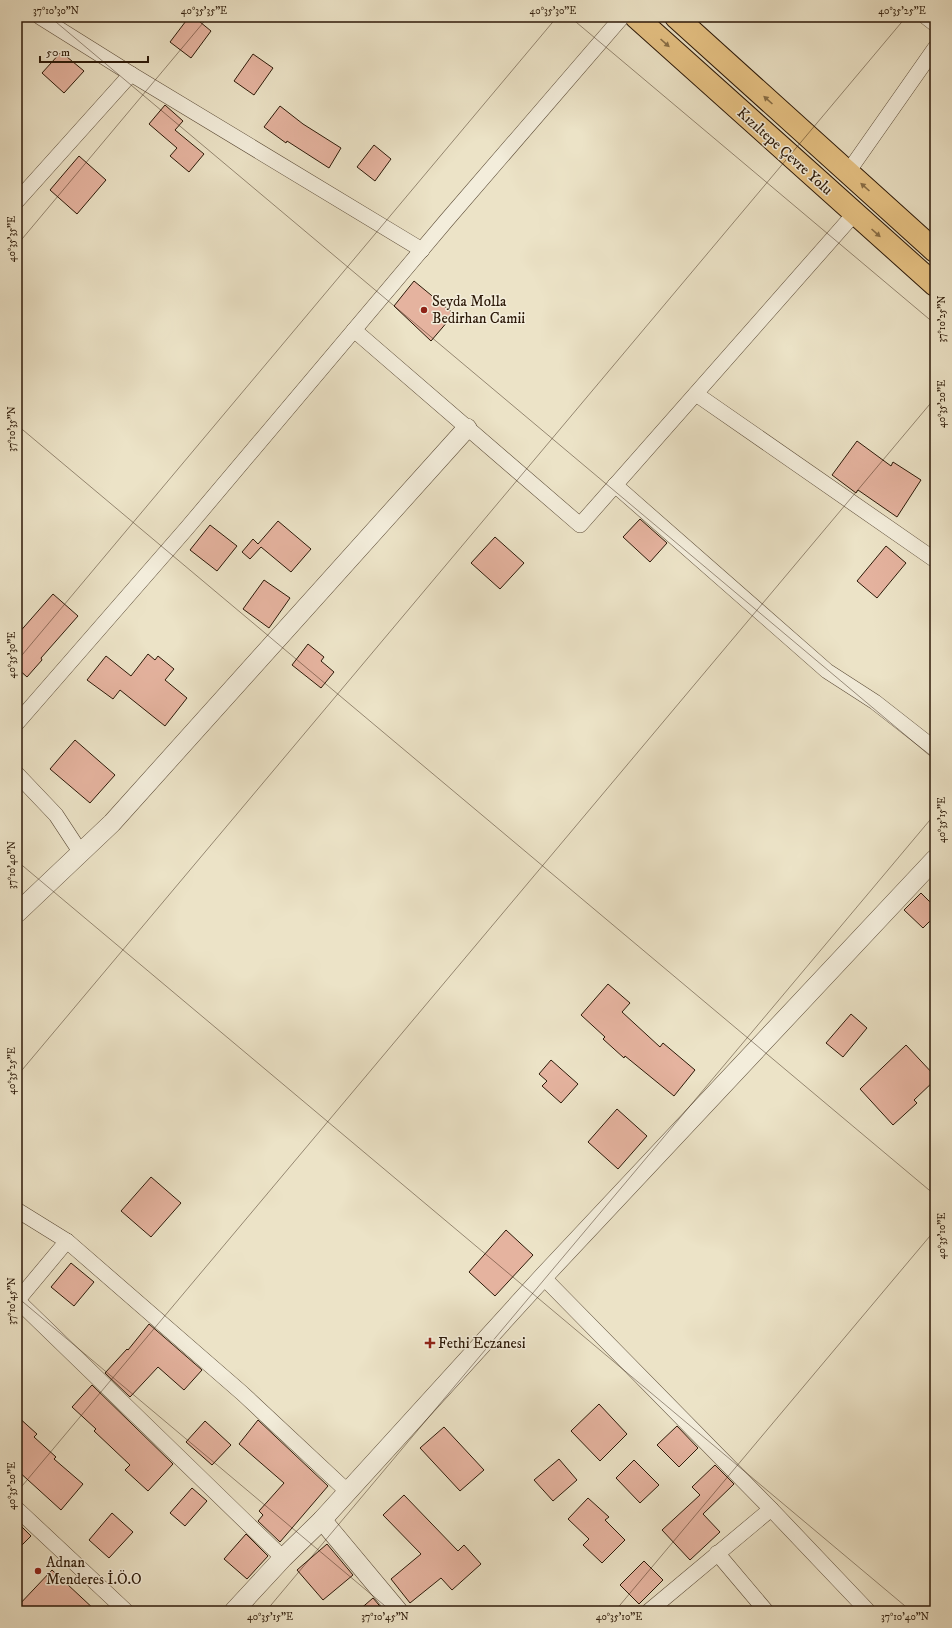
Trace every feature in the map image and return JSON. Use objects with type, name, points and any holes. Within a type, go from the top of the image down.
[{"type":"highway","name":"Kızıltepe Çevre Yolu","points":[[636,17],[935,285]]},
{"type":"highway","name":"Kızıltepe Çevre Yolu","points":[[676,17],[935,251]]},
{"type":"street","points":[[40,17],[131,74],[422,250]]},
{"type":"street","points":[[17,723],[187,528],[422,250],[622,17]]},
{"type":"street","points":[[926,17],[935,24]]},
{"type":"street","points":[[848,172],[935,48]]},
{"type":"street","points":[[17,201],[131,74]]},
{"type":"street","points":[[354,330],[580,525],[855,213]]},
{"type":"street","points":[[696,394],[935,560]]},
{"type":"street","points":[[17,914],[112,823],[467,428]]},
{"type":"street","points":[[615,485],[827,671],[875,702],[935,749]]},
{"type":"street","points":[[17,774],[56,815],[81,853]]},
{"type":"street","points":[[239,1609],[283,1558],[322,1520],[543,1276],[935,859]]},
{"type":"street","points":[[17,1210],[67,1241],[242,1393],[347,1491]]},
{"type":"street","points":[[67,1241],[17,1300],[283,1558]]},
{"type":"street","points":[[543,1276],[771,1509],[868,1611]]},
{"type":"street","points":[[17,1509],[126,1611]]},
{"type":"street","points":[[649,1611],[771,1509]]},
{"type":"street","points":[[322,1520],[398,1611]]},
{"type":"street","points":[[717,1553],[766,1611]]},
{"type":"building","points":[[189,17],[194,17],[211,31],[191,58],[170,42]]},
{"type":"building","points":[[61,52],[84,71],[64,93],[42,73]]},
{"type":"building","points":[[253,54],[273,68],[254,95],[234,81]]},
{"type":"building","points":[[165,105],[183,121],[175,130],[204,154],[189,172],[170,156],[177,148],[149,124]]},
{"type":"building","points":[[280,106],[303,124],[341,148],[329,168],[287,141],[286,143],[264,127]]},
{"type":"building","points":[[374,145],[391,159],[375,181],[357,167]]},
{"type":"building","points":[[79,156],[106,180],[77,214],[50,190]]},
{"type":"building","name":"Seyda Molla Bedirhan Camii","points":[[414,281],[454,314],[431,341],[394,306]]},
{"type":"building","points":[[857,441],[891,466],[893,462],[921,480],[897,517],[858,490],[856,493],[832,475]]},
{"type":"building","points":[[640,519],[667,543],[650,562],[623,537]]},
{"type":"building","points":[[278,521],[311,549],[291,572],[261,547],[250,559],[242,552],[253,539],[258,544]]},
{"type":"building","points":[[210,525],[237,546],[217,571],[190,550]]},
{"type":"building","points":[[495,537],[524,563],[500,589],[471,563]]},
{"type":"building","points":[[886,546],[906,563],[877,598],[857,581]]},
{"type":"building","points":[[264,580],[290,598],[269,628],[243,609]]},
{"type":"building","points":[[53,594],[78,616],[41,658],[42,660],[27,677],[17,668],[17,635]]},
{"type":"building","points":[[308,644],[324,657],[321,661],[334,672],[321,688],[292,665]]},
{"type":"building","points":[[148,654],[155,660],[158,656],[174,669],[165,680],[187,698],[165,726],[120,690],[113,699],[87,680],[106,656],[131,676]]},
{"type":"building","points":[[75,740],[115,775],[90,803],[50,769]]},
{"type":"building","points":[[921,893],[935,907],[935,916],[923,928],[904,910]]},
{"type":"building","points":[[608,984],[630,1003],[622,1012],[660,1047],[663,1043],[695,1070],[674,1096],[625,1056],[624,1058],[603,1039],[605,1037],[581,1015]]},
{"type":"building","points":[[851,1014],[867,1028],[843,1057],[826,1043]]},
{"type":"building","points":[[906,1045],[935,1076],[935,1080],[914,1100],[917,1103],[893,1125],[860,1089]]},
{"type":"building","points":[[551,1060],[578,1084],[561,1103],[542,1086],[547,1081],[539,1074]]},
{"type":"building","points":[[617,1109],[647,1136],[618,1169],[588,1142]]},
{"type":"building","points":[[151,1177],[181,1203],[151,1237],[121,1211]]},
{"type":"building","points":[[506,1230],[533,1255],[495,1296],[469,1272]]},
{"type":"building","points":[[71,1263],[94,1282],[74,1306],[51,1287]]},
{"type":"building","points":[[149,1324],[202,1370],[184,1390],[158,1367],[130,1397],[105,1373],[127,1349],[128,1350]]},
{"type":"building","points":[[92,1385],[173,1464],[148,1491],[125,1470],[130,1465],[94,1431],[96,1429],[72,1407]]},
{"type":"building","points":[[599,1404],[627,1434],[600,1461],[571,1431]]},
{"type":"building","points":[[17,1416],[37,1434],[34,1437],[56,1457],[54,1459],[83,1484],[61,1510],[17,1470]]},
{"type":"building","points":[[258,1420],[328,1486],[280,1542],[258,1521],[263,1515],[259,1511],[284,1483],[239,1444]]},
{"type":"building","points":[[205,1421],[231,1445],[212,1465],[186,1442]]},
{"type":"building","points":[[677,1426],[698,1448],[679,1467],[657,1445]]},
{"type":"building","points":[[444,1427],[484,1470],[460,1491],[420,1448]]},
{"type":"building","points":[[559,1459],[577,1480],[553,1501],[534,1480]]},
{"type":"building","points":[[634,1460],[659,1485],[640,1503],[616,1478]]},
{"type":"building","points":[[715,1465],[734,1484],[703,1514],[720,1532],[690,1560],[662,1530],[700,1495],[692,1487]]},
{"type":"building","points":[[192,1488],[207,1501],[185,1526],[170,1513]]},
{"type":"building","points":[[404,1495],[458,1551],[464,1545],[481,1564],[452,1590],[441,1578],[410,1603],[391,1579],[421,1554],[383,1515]]},
{"type":"building","points":[[588,1498],[609,1517],[605,1520],[625,1540],[602,1563],[583,1545],[589,1539],[568,1519]]},
{"type":"building","points":[[112,1513],[133,1532],[109,1558],[89,1540]]},
{"type":"building","points":[[17,1522],[31,1536],[17,1550]]},
{"type":"building","points":[[246,1534],[268,1556],[247,1579],[224,1559]]},
{"type":"building","points":[[327,1544],[353,1575],[323,1600],[297,1570]]},
{"type":"building","points":[[644,1561],[663,1580],[639,1604],[620,1585]]},
{"type":"building","points":[[52,1570],[96,1611],[17,1611],[17,1607]]},
{"type":"building","points":[[373,1598],[384,1611],[358,1611]]},
{"type":"place","name":"Seyda Molla Bedirhan Camii","points":[[424,310]]},
{"type":"place","name":"Fethi Eczanesi","points":[[430,1343]]},
{"type":"place","name":"Adnan Menderes İ.Ö.O","points":[[38,1571]]}]
